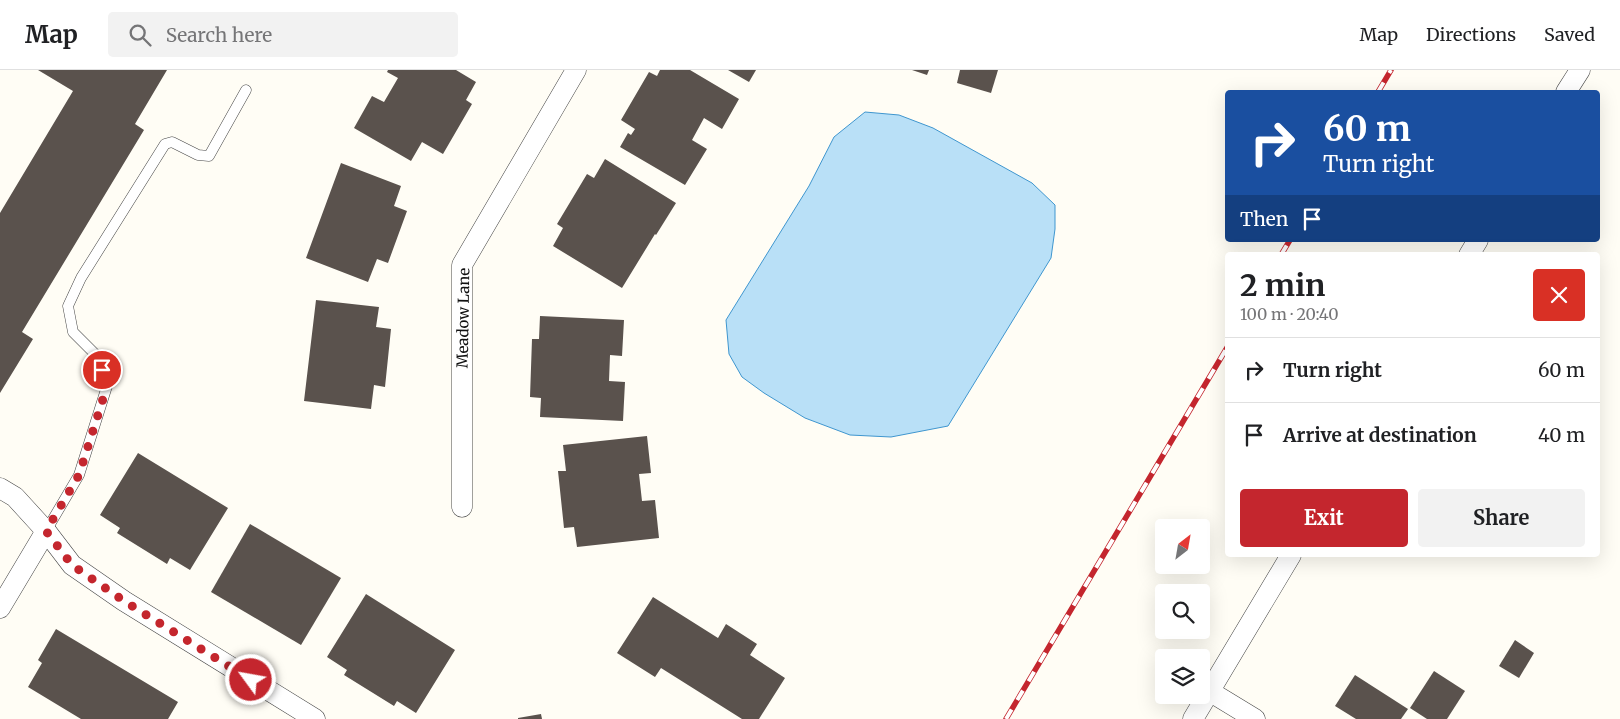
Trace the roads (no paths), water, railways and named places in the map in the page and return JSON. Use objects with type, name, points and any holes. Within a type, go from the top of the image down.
[{"type":"street","name":"Meadow Lane","points":[[462,507],[462,265],[576,70]]},
{"type":"street","points":[[1567,90],[1580,70]]},
{"type":"street","points":[[0,488],[15,497],[46,531],[72,565],[124,601],[315,719]]},
{"type":"street","points":[[0,608],[46,531]]},
{"type":"street","points":[[1255,719],[1210,691],[1290,557]]},
{"type":"street","points":[[1193,719],[1202,704]]},
{"type":"lane","points":[[46,531],[79,475],[108,383],[97,356],[73,332],[68,306],[81,278],[165,144],[172,142],[198,155],[209,156],[246,90]]},
{"type":"water","points":[[865,112],[899,115],[933,128],[1032,183],[1055,205],[1055,229],[1051,258],[948,426],[891,437],[850,435],[805,418],[764,393],[742,377],[729,354],[726,320],[809,186],[834,137]]},
{"type":"railway","points":[[1379,90],[1391,70]]},
{"type":"railway","points":[[1283,252],[1289,242]]},
{"type":"railway","points":[[1006,719],[1225,351]]}]
